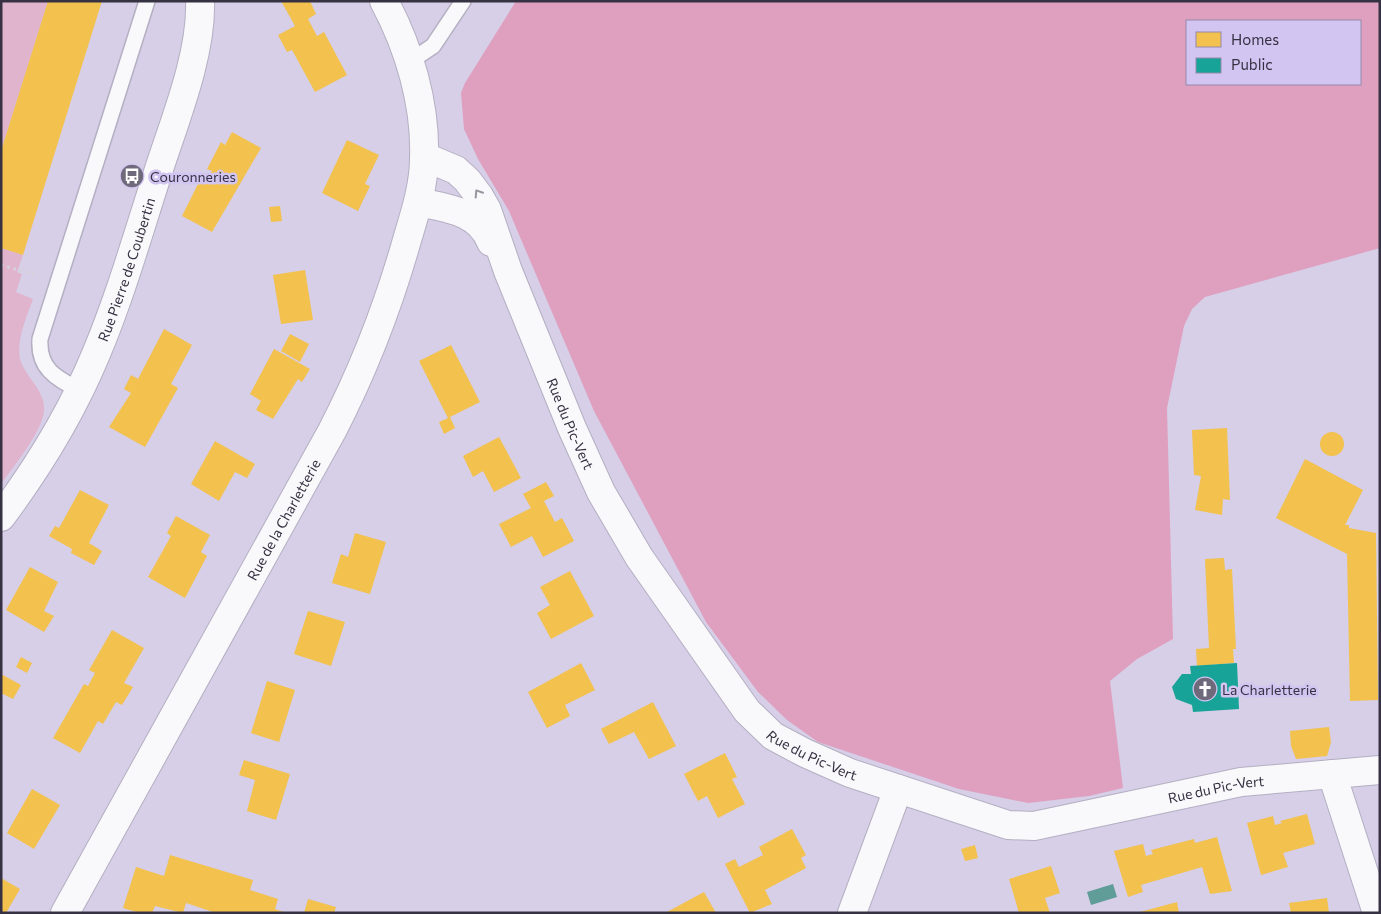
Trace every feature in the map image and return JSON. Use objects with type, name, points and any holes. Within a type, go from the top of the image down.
[{"type":"street","name":"Rue Pierre de Coubertin","points":[[1,518],[30,478],[80,390],[111,314],[177,114],[199,30],[200,1]]},
{"type":"street","name":"Rue de la Charletterie","points":[[65,913],[356,384],[385,314],[418,202],[424,157],[418,100],[409,62],[384,1]]},
{"type":"street","name":"Rue du Pic-Vert","points":[[424,157],[456,170],[474,187],[487,210],[508,271],[572,428],[601,492],[639,557],[747,711],[760,725],[789,745],[850,773],[992,821],[1022,826],[1063,820],[1241,782],[1380,770]]},
{"type":"street","name":"Rue du Pic-Vert","points":[[418,202],[475,218],[487,231],[494,249],[508,271]]},
{"type":"street","points":[[1332,774],[1377,913]]},
{"type":"street","points":[[852,913],[898,789]]},
{"type":"lane","points":[[80,390],[51,373],[39,352],[40,339],[147,1]]},
{"type":"lane","points":[[409,62],[433,46],[463,1]]},
{"type":"path","points":[[1,265],[58,282]]},
{"type":"shaded area","points":[[1,1],[48,1],[1,151]]},
{"type":"shaded area","points":[[516,1],[1380,1],[1380,248],[1205,297],[1192,309],[1184,326],[1167,408],[1173,639],[1137,659],[1110,681],[1123,788],[1089,796],[1028,803],[959,789],[818,742],[787,720],[758,692],[706,622],[594,411],[509,211],[478,159],[464,129],[461,93],[465,83]]},
{"type":"shaded area","points":[[1,248],[23,255],[17,272],[22,274],[16,292],[33,299],[25,320],[19,352],[26,372],[42,397],[44,411],[33,439],[1,484]]},
{"type":"shaded area","points":[[1113,884],[1117,897],[1091,905],[1087,892]]},
{"type":"building: Homes","points":[[48,1],[102,1],[23,255],[1,248],[1,151]]},
{"type":"building: Homes","points":[[281,1],[310,1],[316,14],[308,19],[317,36],[324,32],[347,75],[315,92],[292,50],[287,52],[278,35],[295,26]]},
{"type":"building: Homes","points":[[232,132],[261,148],[212,232],[182,216],[200,180],[205,183],[212,171],[207,169],[221,142],[225,145]]},
{"type":"building: Homes","points":[[347,140],[379,155],[365,184],[370,186],[358,211],[322,193]]},
{"type":"building: Homes","points":[[280,206],[282,221],[271,222],[269,207]]},
{"type":"building: Homes","points":[[305,270],[313,320],[281,324],[273,275]]},
{"type":"building: Homes","points":[[164,329],[192,345],[171,384],[178,388],[145,447],[109,427],[131,393],[124,389],[131,375],[138,379]]},
{"type":"building: Homes","points":[[290,334],[309,344],[300,362],[281,351]]},
{"type":"building: Homes","points":[[451,345],[480,402],[450,417],[455,428],[444,434],[439,422],[448,418],[419,361]]},
{"type":"building: Homes","points":[[274,349],[310,369],[302,382],[298,379],[273,419],[256,410],[261,401],[250,394]]},
{"type":"building: Homes","points":[[1227,428],[1230,500],[1223,499],[1222,515],[1195,510],[1201,476],[1194,475],[1192,430]]},
{"type":"building: Homes","points":[[1332,432],[1340,436],[1344,444],[1340,452],[1332,456],[1324,452],[1320,444],[1324,436]]},
{"type":"building: Homes","points":[[499,437],[521,478],[494,492],[483,471],[473,477],[463,456]]},
{"type":"building: Homes","points":[[215,441],[255,464],[247,478],[235,472],[219,501],[191,484]]},
{"type":"building: Homes","points":[[1305,459],[1363,490],[1345,525],[1349,525],[1349,528],[1376,533],[1378,700],[1350,701],[1347,554],[1276,518]]},
{"type":"building: Homes","points":[[546,482],[554,496],[544,501],[555,522],[562,518],[574,541],[543,557],[532,536],[511,547],[499,524],[531,508],[523,494]]},
{"type":"building: Homes","points":[[80,490],[109,505],[89,543],[102,551],[94,565],[71,553],[72,549],[49,536],[55,526],[59,528]]},
{"type":"building: Homes","points":[[176,516],[210,535],[201,552],[207,556],[185,598],[148,577],[171,536],[167,533]]},
{"type":"building: Homes","points":[[355,533],[386,542],[370,594],[332,583],[341,554],[348,557]]},
{"type":"building: Homes","name":"La Charletterie","points":[[1224,558],[1225,570],[1232,569],[1236,649],[1233,649],[1234,663],[1197,666],[1196,649],[1209,648],[1205,559]]},
{"type":"building: Homes","points":[[30,567],[58,582],[44,611],[54,616],[44,632],[6,610]]},
{"type":"building: Homes","points":[[570,571],[594,616],[551,639],[537,613],[550,605],[540,587]]},
{"type":"building: Homes","points":[[308,611],[345,622],[331,666],[294,654]]},
{"type":"building: Homes","points":[[112,630],[144,648],[124,683],[133,687],[122,705],[116,702],[103,724],[98,721],[80,753],[53,738],[84,684],[88,686],[95,673],[89,670]]},
{"type":"building: Homes","points":[[21,657],[32,663],[27,673],[16,667]]},
{"type":"building: Homes","points":[[581,663],[595,690],[565,705],[570,716],[547,728],[528,692]]},
{"type":"building: Homes","points":[[1,674],[21,685],[13,699],[1,693]]},
{"type":"building: Homes","points":[[267,681],[295,690],[279,742],[251,733]]},
{"type":"building: Homes","points":[[653,702],[676,746],[649,759],[634,732],[609,744],[601,729]]},
{"type":"building: Homes","points":[[1329,727],[1331,742],[1327,756],[1296,759],[1291,746],[1290,731]]},
{"type":"building: Homes","points":[[725,753],[737,777],[732,779],[745,804],[718,818],[707,796],[698,801],[684,774]]},
{"type":"building: Homes","points":[[244,760],[290,774],[276,820],[247,811],[255,780],[239,775]]},
{"type":"building: Homes","points":[[32,789],[60,805],[34,849],[7,833]]},
{"type":"building: Homes","points":[[1307,814],[1315,844],[1283,853],[1288,867],[1261,875],[1247,823],[1273,816],[1275,825],[1282,823],[1280,821]]},
{"type":"building: Homes","points":[[792,829],[806,855],[801,858],[806,868],[765,890],[772,904],[750,913],[725,864],[735,859],[739,867],[763,855],[759,847]]},
{"type":"building: Homes","points":[[1217,837],[1232,891],[1210,894],[1202,867],[1141,885],[1143,892],[1128,897],[1114,851],[1143,844],[1146,856],[1153,854],[1151,850],[1194,839],[1195,843]]},
{"type":"building: Homes","points":[[975,845],[978,858],[965,861],[961,849]]},
{"type":"building: Homes","points":[[170,855],[253,880],[250,890],[278,899],[275,909],[286,913],[216,913],[186,903],[183,913],[155,906],[152,913],[140,913],[123,908],[136,867],[164,876]]},
{"type":"building: Homes","points":[[1051,866],[1060,893],[1045,898],[1050,913],[1019,913],[1009,879]]},
{"type":"building: Homes","points":[[1,878],[20,889],[6,913],[1,913]]},
{"type":"building: Homes","points":[[704,892],[716,913],[665,913]]},
{"type":"building: Homes","points":[[1327,898],[1329,913],[1291,913],[1289,903]]},
{"type":"building: Homes","points":[[308,899],[336,907],[334,913],[304,913]]},
{"type":"building: Homes","points":[[1177,902],[1179,913],[1140,913],[1140,912]]},
{"type":"building: Public","name":"La Charletterie","points":[[1237,663],[1239,709],[1193,712],[1192,705],[1176,699],[1172,687],[1182,674],[1191,674],[1190,666]]},
{"type":"place","name":"Couronneries","points":[[132,176]]},
{"type":"place","name":"La Charletterie","points":[[1205,689]]}]
